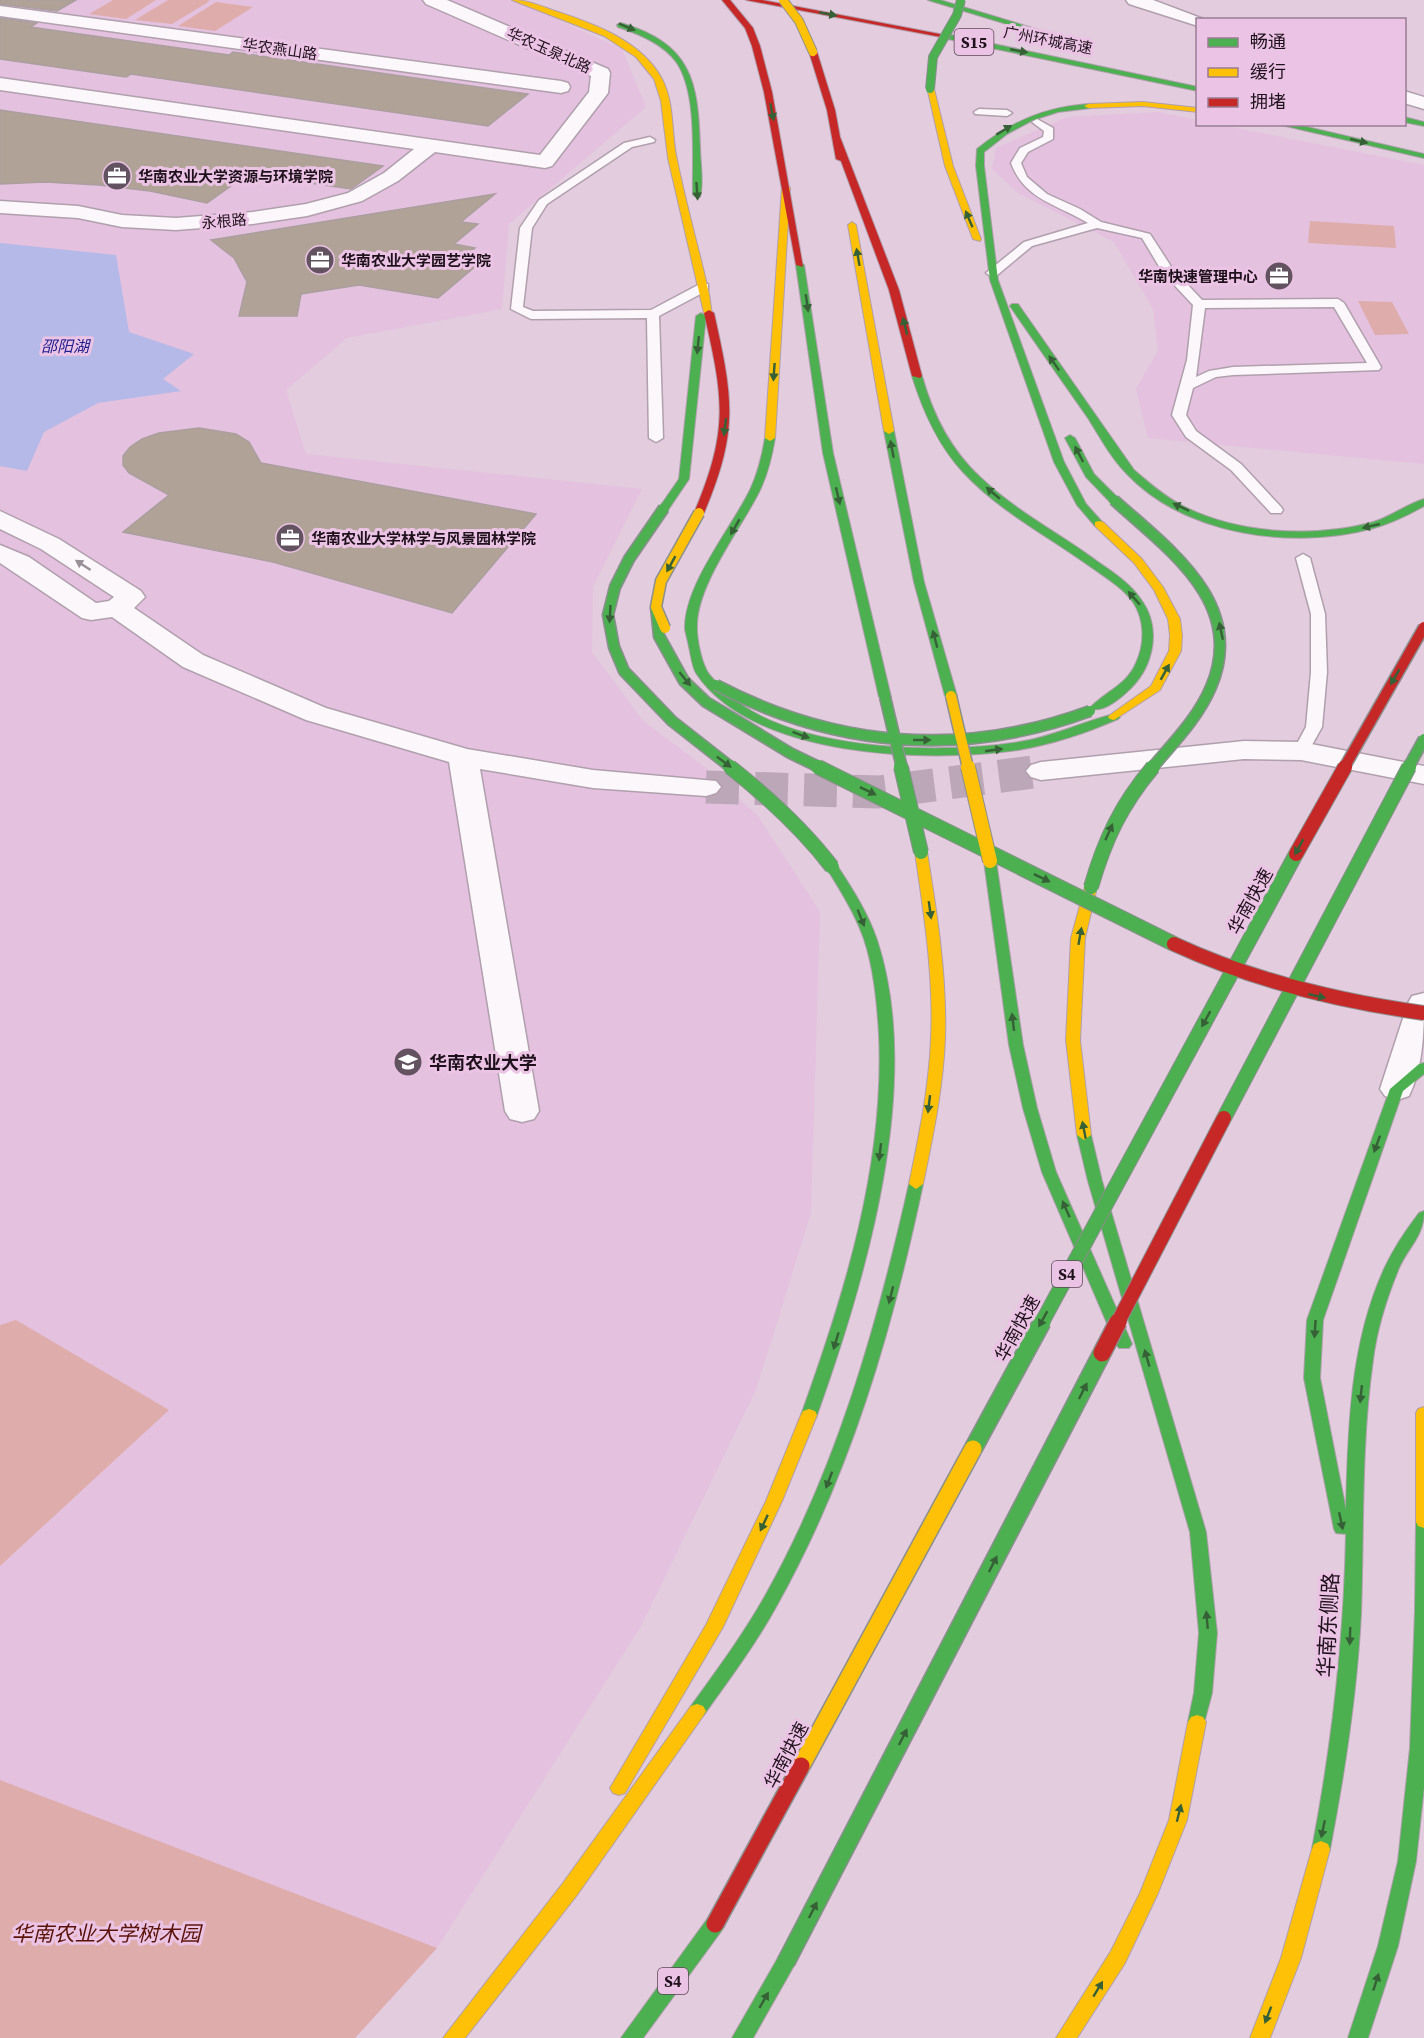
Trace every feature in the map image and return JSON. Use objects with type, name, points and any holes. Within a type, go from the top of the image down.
[{"type":"main road","points":[[516,0],[606,35],[634,53],[652,71],[663,92],[671,152],[704,287],[720,363],[727,412],[723,445],[714,477],[699,513],[661,581],[656,607],[659,636],[684,681],[706,702],[790,753],[1178,946],[1238,971],[1309,994],[1362,1006],[1424,1013]]},
{"type":"main road","points":[[552,0],[646,36],[675,57],[685,70],[690,90],[704,287],[684,479],[628,559],[615,587],[608,615],[614,647],[624,671],[672,721],[762,792],[809,837],[832,867],[857,908],[873,947],[884,1026],[884,1114],[879,1155],[860,1257],[830,1359],[801,1441],[726,1605],[609,1804]]},
{"type":"main road","points":[[453,2038],[505,1974],[638,1796],[766,1608],[812,1525],[885,1322],[910,1216],[925,1138],[938,1028],[937,978],[931,915],[921,852],[828,453],[804,285],[768,93],[759,55],[744,20],[726,0]]},
{"type":"main road","name":"广州环城高速","points":[[750,0],[976,42],[1196,89]]},
{"type":"main road","points":[[783,0],[799,21],[825,84],[919,582],[951,696],[990,861],[1016,1045],[1030,1108],[1049,1172],[1129,1356]]},
{"type":"main road","name":"广州环城高速","points":[[828,0],[1090,48],[932,0]]},
{"type":"main road","points":[[961,0],[957,15],[933,57],[930,89],[937,129],[952,182],[1053,403]]},
{"type":"main road","points":[[786,188],[769,456],[764,476],[704,582],[695,604],[690,627],[691,652],[705,679],[727,701],[765,722],[815,740],[867,750],[923,754],[977,752],[1034,744],[1078,732],[1119,716],[1151,694],[1166,673],[1175,651],[1176,630],[1170,610],[1159,590],[1118,541],[1084,508],[1055,454],[992,273],[979,164],[980,151],[989,140],[1021,121],[1073,108],[1143,105],[1196,110]]},
{"type":"main road","points":[[1406,120],[1424,124]]},
{"type":"main road","points":[[1290,126],[1424,156]]},
{"type":"main road","points":[[1352,126],[1424,144]]},
{"type":"main road","points":[[656,607],[669,639],[688,664],[730,695],[768,712],[819,727],[885,738],[952,740],[1007,735],[1053,724],[1090,711],[1124,689],[1144,662],[1149,637],[1143,609],[1123,586],[1095,562],[1002,501],[966,470],[940,438],[924,402],[901,312],[836,137]]},
{"type":"main road","points":[[992,273],[1130,472],[1155,494],[1180,508],[1221,523],[1264,531],[1307,534],[1349,531],[1380,524],[1424,502]]},
{"type":"main road","points":[[1064,425],[1090,475],[1200,586],[1213,607],[1222,629],[1224,651],[1219,673],[1208,696],[1144,775],[1112,826],[1100,854],[1078,938],[1073,1040],[1082,1124],[1095,1181],[1198,1532],[1208,1634],[1203,1693],[1178,1820],[1149,1893],[1118,1957],[1066,2038]]},
{"type":"main road","name":"华南快速","points":[[631,2038],[715,1924],[1330,791],[1424,627]]},
{"type":"main road","points":[[742,2038],[786,1962],[1365,846],[1424,738]]},
{"type":"main road","points":[[1352,1577],[1312,1378],[1315,1320],[1397,1089],[1424,1067]]},
{"type":"main road","name":"华南东侧路","points":[[1260,2038],[1291,1958],[1316,1865],[1336,1770],[1349,1663],[1360,1406],[1365,1357],[1387,1276],[1414,1227],[1424,1216]]},
{"type":"main road","points":[[1138,1377],[1181,1475]]},
{"type":"main road","points":[[1358,2038],[1388,1946],[1407,1861],[1419,1748],[1424,1611],[1424,1413]]},
{"type":"main road","points":[[1419,1748],[1424,1722]]},
{"type":"main road","points":[[505,1974],[584,1844]]},
{"type":"street","name":"华农玉泉北路","points":[[431,146],[545,162],[598,93],[601,73],[432,0]]},
{"type":"street","points":[[1135,0],[1196,21]]},
{"type":"street","name":"华农燕山路","points":[[0,11],[561,87]]},
{"type":"street","points":[[0,84],[431,146]]},
{"type":"street","points":[[1406,98],[1424,103]]},
{"type":"street","name":"永根路","points":[[0,207],[78,212],[122,220],[176,224],[253,219],[307,210],[355,197],[391,177],[431,146]]},
{"type":"street","points":[[0,519],[50,544],[132,597],[104,610]]},
{"type":"street","points":[[0,553],[193,661],[306,710],[463,757],[593,779],[706,787]]},
{"type":"street","points":[[1244,750],[1292,768],[1424,796]]},
{"type":"street","points":[[1041,771],[1244,750],[1301,751],[1424,775]]},
{"type":"street","points":[[463,757],[522,1111]]},
{"type":"street","points":[[1397,1089],[1424,1003]]},
{"type":"lane","points":[[979,112],[1007,113]]},
{"type":"lane","points":[[1037,122],[1049,130],[1048,139],[1024,150],[1016,163],[1022,178],[1043,196],[1076,211],[1096,224],[1146,236],[1167,270],[1199,304],[1198,338],[1179,415],[1191,434],[1236,467],[1276,510]]},
{"type":"lane","points":[[650,140],[628,145],[543,202],[526,228],[517,309],[531,315],[652,314],[704,287]]},
{"type":"lane","points":[[992,273],[1028,244],[1096,224]]},
{"type":"lane","points":[[1188,386],[1213,374],[1233,371],[1375,367],[1338,303],[1199,304]]},
{"type":"lane","points":[[652,314],[656,438]]},
{"type":"lane","points":[[1301,751],[1314,727],[1319,672],[1318,614],[1303,558]]},
{"type":"shaded area","name":"华南农业大学","points":[[0,0],[508,0],[530,7],[622,49],[646,107],[509,224],[502,309],[347,338],[286,390],[306,454],[642,489],[593,587],[592,652],[643,721],[706,768],[758,816],[820,912],[811,1213],[756,1390],[641,1626],[437,1948],[355,2038],[0,2038]]},
{"type":"shaded area","name":"华南快速管理中心","points":[[1159,112],[1196,120],[1196,126],[1226,126],[1424,165],[1424,464],[1148,438],[1136,389],[1158,350],[1153,309],[1114,242],[1018,193],[992,169],[996,148],[1067,117]]},
{"type":"green space","points":[[113,0],[156,0],[126,19],[89,14]]},
{"type":"green space","points":[[168,0],[210,1],[172,24],[135,20]]},
{"type":"green space","points":[[216,2],[253,7],[215,31],[178,26]]},
{"type":"green space","points":[[1310,221],[1394,226],[1396,248],[1308,243]]},
{"type":"green space","points":[[1358,301],[1392,302],[1409,334],[1375,335]]},
{"type":"green space","points":[[16,1320],[169,1410],[0,1566],[0,1325]]},
{"type":"green space","name":"华南农业大学树木园","points":[[0,1780],[437,1948],[355,2038],[0,2038]]},
{"type":"water","name":"邵阳湖","points":[[0,243],[116,255],[129,332],[194,354],[163,379],[181,391],[98,403],[44,432],[27,471],[0,466]]},
{"type":"building","points":[[0,0],[76,0],[57,11],[0,4]]},
{"type":"building","points":[[0,18],[37,23],[30,27],[229,55],[233,52],[528,94],[488,126],[131,74],[126,77],[0,59]]},
{"type":"building","points":[[0,110],[383,166],[351,189],[248,174],[207,203],[150,191],[99,185],[45,182],[0,184]]},
{"type":"building","points":[[495,194],[461,222],[478,224],[454,244],[475,248],[458,262],[477,265],[438,298],[359,285],[301,294],[297,316],[239,316],[247,282],[234,258],[211,240]]},
{"type":"building","points":[[199,428],[236,434],[249,442],[261,463],[536,514],[452,613],[273,562],[123,532],[169,495],[129,473],[123,465],[123,456],[130,447],[142,439],[159,433]]},
{"type":"tunnel","points":[[706,787],[879,792],[1041,771]]},
{"type":"traffic: fast","points":[[932,0],[1078,43]]},
{"type":"traffic: fast","points":[[930,89],[933,57],[957,15],[961,0]]},
{"type":"traffic: fast","points":[[621,25],[645,35],[668,49],[680,62],[686,74],[693,107],[697,195]]},
{"type":"traffic: fast","points":[[946,36],[1196,89]]},
{"type":"traffic: fast","points":[[1088,106],[1044,114],[1004,132],[980,151],[980,166],[994,280],[1059,462],[1082,505],[1099,524]]},
{"type":"traffic: fast","points":[[1406,120],[1424,124]]},
{"type":"traffic: fast","points":[[1290,126],[1424,156]]},
{"type":"traffic: fast","points":[[800,265],[828,453],[885,697]]},
{"type":"traffic: fast","points":[[1015,306],[1125,466],[1152,492],[1179,508],[1210,520],[1242,528],[1276,533],[1309,534],[1341,532],[1370,526],[1384,522],[1424,502]]},
{"type":"traffic: fast","points":[[664,508],[684,479],[701,316]]},
{"type":"traffic: fast","points":[[917,376],[933,420],[948,446],[967,470],[993,494],[1024,517],[1118,581],[1138,602],[1147,622],[1148,633],[1142,664],[1126,686],[1097,707]]},
{"type":"traffic: fast","points":[[889,431],[919,582],[951,696]]},
{"type":"traffic: fast","points":[[770,438],[766,463],[756,488],[704,581],[695,605],[691,629],[700,671],[729,703],[771,725],[822,740],[877,749],[931,752],[1019,746],[1067,734],[1114,717]]},
{"type":"traffic: fast","points":[[1070,438],[1090,475],[1114,500]]},
{"type":"traffic: fast","points":[[1091,887],[1097,865],[1119,813],[1141,781],[1197,712],[1211,688],[1220,662],[1221,635],[1213,607],[1204,591],[1169,549],[1114,500]]},
{"type":"traffic: fast","points":[[664,508],[629,559],[615,587],[608,615],[614,647],[624,671],[672,721],[762,792],[809,837],[832,867]]},
{"type":"traffic: fast","points":[[656,607],[659,636],[684,681],[706,702],[790,753],[1174,944]]},
{"type":"traffic: fast","points":[[716,685],[749,702],[820,727],[857,735],[894,739],[932,741],[1007,735],[1059,722],[1090,711]]},
{"type":"traffic: fast","points":[[885,697],[921,852]]},
{"type":"traffic: fast","points":[[1224,1118],[1365,846],[1424,739]]},
{"type":"traffic: fast","points":[[973,1449],[1296,854]]},
{"type":"traffic: fast","points":[[990,861],[1016,1045],[1030,1108],[1049,1172],[1124,1344]]},
{"type":"traffic: fast","points":[[809,1415],[846,1306],[862,1246],[875,1184],[884,1123],[887,1062],[884,1003],[870,937],[861,916],[832,867]]},
{"type":"traffic: fast","points":[[1342,1529],[1312,1378],[1315,1320],[1397,1089],[1424,1067]]},
{"type":"traffic: fast","points":[[1084,1135],[1095,1181],[1198,1532],[1208,1633],[1203,1693],[1197,1722]]},
{"type":"traffic: fast","points":[[697,1711],[761,1618],[825,1490],[845,1440],[878,1339],[916,1184]]},
{"type":"traffic: fast","points":[[1321,1849],[1348,1674],[1354,1574],[1357,1439],[1360,1393],[1367,1349],[1377,1308],[1391,1270],[1424,1216]]},
{"type":"traffic: fast","points":[[786,1962],[1102,1353]]},
{"type":"traffic: fast","points":[[1358,2038],[1388,1946],[1407,1861],[1419,1748],[1424,1611],[1424,1522]]},
{"type":"traffic: fast","points":[[631,2038],[715,1924]]},
{"type":"traffic: fast","points":[[742,2038],[786,1962]]},
{"type":"traffic: slow","points":[[516,0],[571,18],[607,34],[639,56],[658,79],[667,112],[672,158],[709,313]]},
{"type":"traffic: slow","points":[[783,0],[799,21],[813,52]]},
{"type":"traffic: slow","points":[[930,89],[949,166],[977,239]]},
{"type":"traffic: slow","points":[[1088,106],[1143,104],[1196,110]]},
{"type":"traffic: slow","points":[[770,438],[786,188]]},
{"type":"traffic: slow","points":[[852,225],[889,431]]},
{"type":"traffic: slow","points":[[665,628],[656,607],[661,581],[699,513]]},
{"type":"traffic: slow","points":[[1099,524],[1138,561],[1159,589],[1174,619],[1176,635],[1175,651],[1156,688],[1114,717]]},
{"type":"traffic: slow","points":[[951,696],[990,861]]},
{"type":"traffic: slow","points":[[916,1184],[933,1093],[938,1039],[936,968],[921,852]]},
{"type":"traffic: slow","points":[[1084,1135],[1073,1040],[1078,938],[1091,887]]},
{"type":"traffic: slow","points":[[1424,1413],[1424,1522]]},
{"type":"traffic: slow","points":[[619,1788],[714,1627],[774,1501],[809,1415]]},
{"type":"traffic: slow","points":[[801,1766],[973,1449]]},
{"type":"traffic: slow","points":[[453,2038],[570,1889],[697,1711]]},
{"type":"traffic: slow","points":[[1066,2038],[1118,1957],[1149,1893],[1178,1820],[1197,1722]]},
{"type":"traffic: slow","points":[[1260,2038],[1291,1958],[1321,1849]]},
{"type":"traffic: jam","points":[[726,0],[749,28],[756,46],[768,92],[800,265]]},
{"type":"traffic: jam","points":[[750,0],[946,36]]},
{"type":"traffic: jam","points":[[813,52],[831,110],[840,159]]},
{"type":"traffic: jam","points":[[836,137],[894,290],[917,376]]},
{"type":"traffic: jam","points":[[699,513],[720,457],[726,421],[725,390],[709,313]]},
{"type":"traffic: jam","points":[[1296,854],[1424,627]]},
{"type":"traffic: jam","points":[[1174,944],[1234,970],[1296,989],[1327,997],[1424,1013]]},
{"type":"traffic: jam","points":[[1102,1353],[1224,1118]]},
{"type":"traffic: jam","points":[[715,1924],[801,1766]]},
{"type":"place","name":"华南农业大学资源与环境学院","points":[[117,176]]},
{"type":"place","name":"华南农业大学园艺学院","points":[[320,260]]},
{"type":"place","name":"华南快速管理中心","points":[[1279,276]]},
{"type":"place","name":"华南农业大学林学与风景园林学院","points":[[290,538]]},
{"type":"place","name":"华南农业大学","points":[[408,1062]]}]
